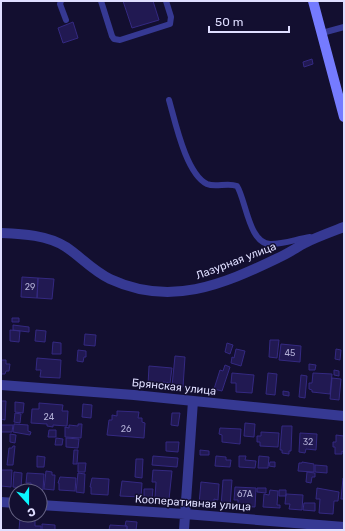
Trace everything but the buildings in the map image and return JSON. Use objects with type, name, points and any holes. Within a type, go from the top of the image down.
[{"type":"street","points":[[313,1],[344,117]]},
{"type":"street","name":"Лазурная улица","points":[[1,233],[40,237],[56,241],[109,279],[133,287],[163,292],[179,292],[196,290],[217,283],[278,258],[305,243],[344,227]]},
{"type":"street","name":"Брянская улица","points":[[1,385],[73,389],[344,416]]},
{"type":"street","points":[[184,530],[192,401]]},
{"type":"street","name":"Кооперативная улица","points":[[48,505],[186,514],[344,527]]},
{"type":"lane","points":[[61,1],[60,4],[66,20]]},
{"type":"lane","points":[[101,1],[112,36],[114,39],[120,40],[170,24],[171,17],[166,1]]},
{"type":"lane","points":[[322,33],[344,27]]},
{"type":"lane","points":[[169,100],[190,165],[203,182],[208,185],[227,184],[237,186],[253,231],[261,241],[270,244],[326,234]]}]
